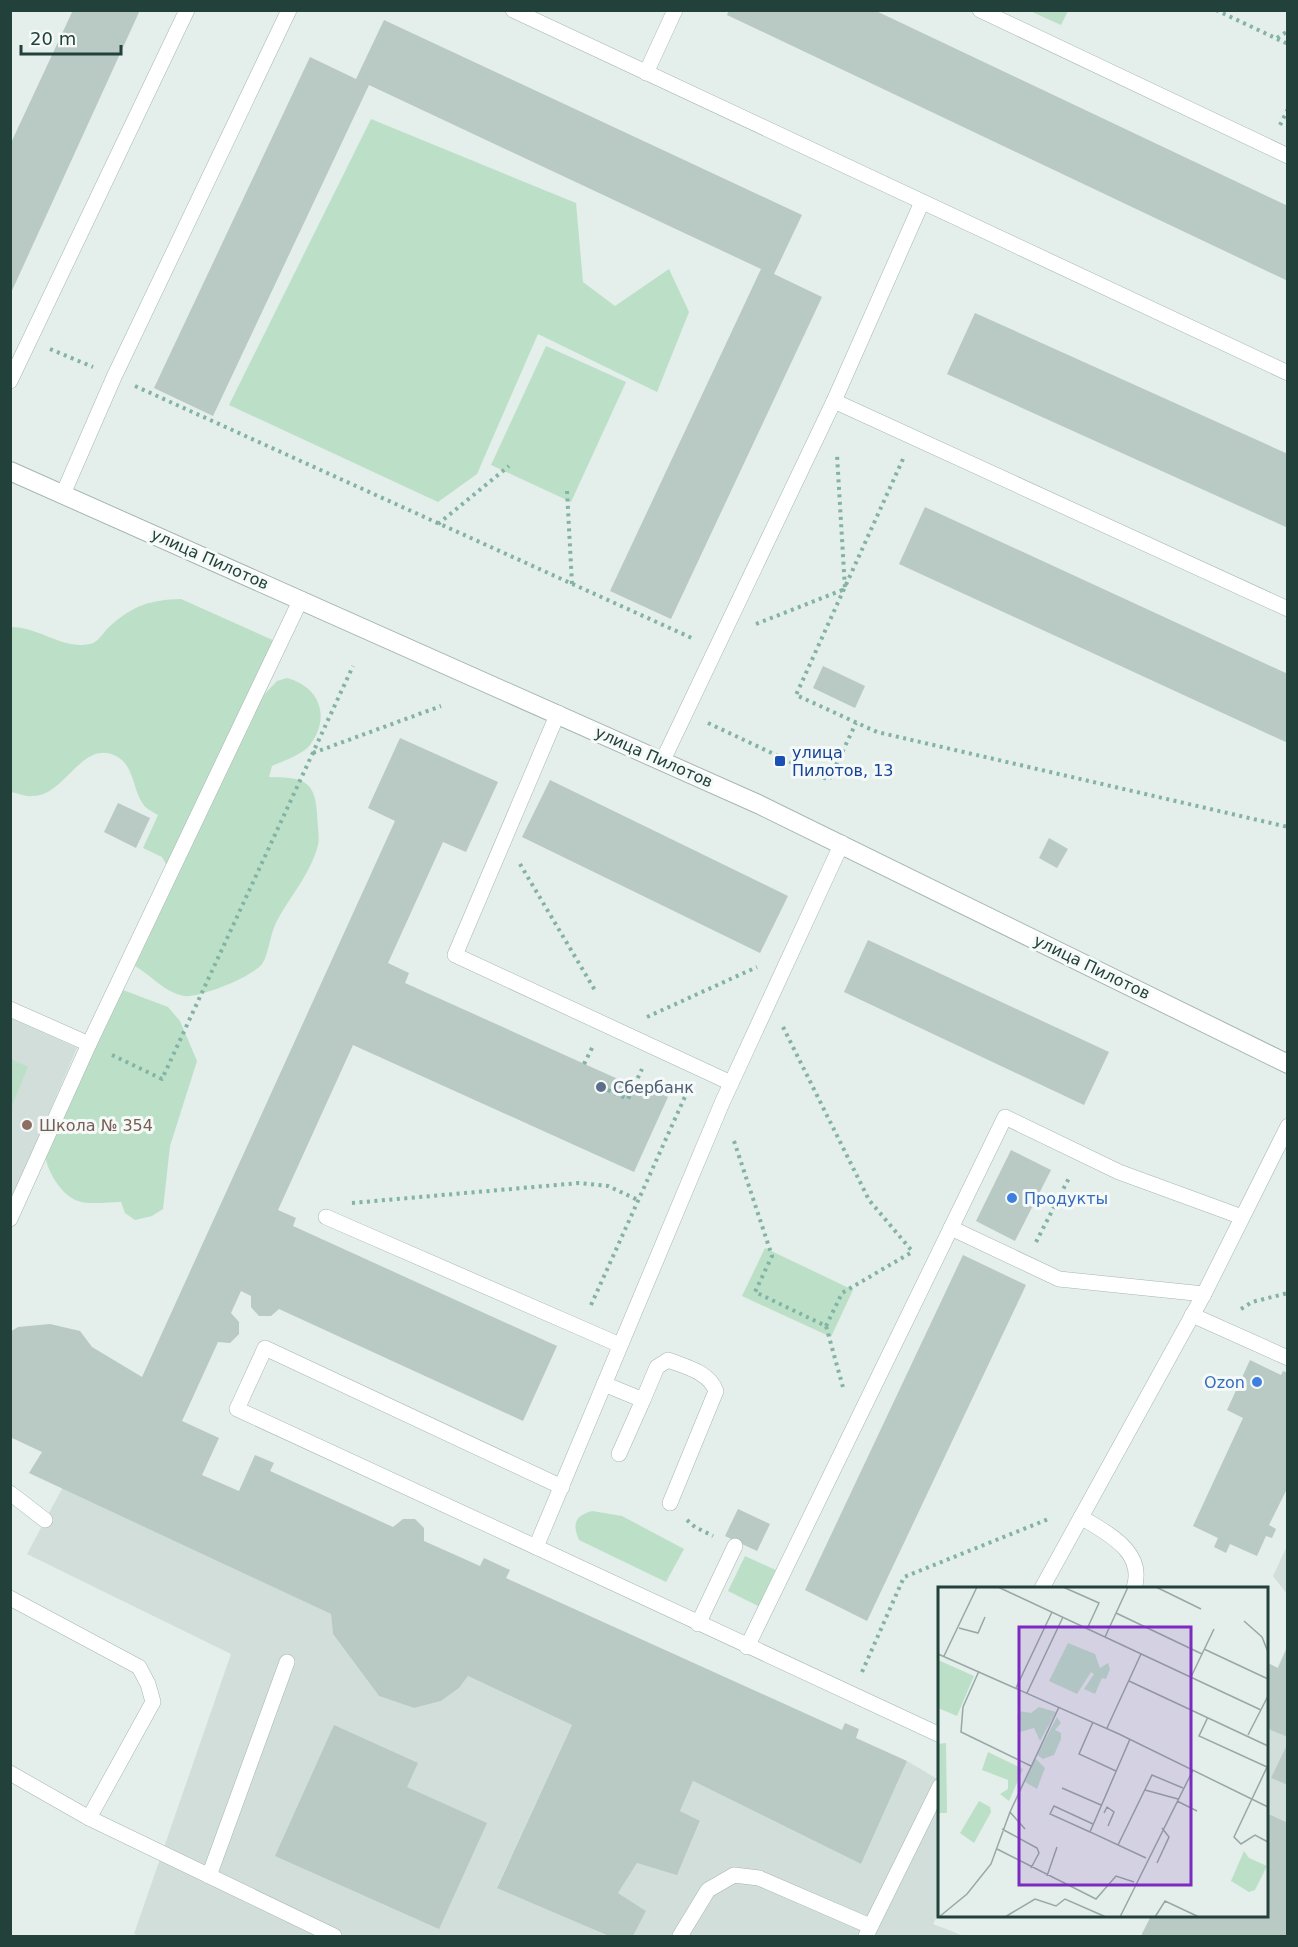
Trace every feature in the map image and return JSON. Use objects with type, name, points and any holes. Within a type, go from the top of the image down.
[{"type":"street","name":"улица Пилотов","points":[[10,471],[558,713],[842,843],[1287,1064]]},
{"type":"lane","points":[[10,381],[187,10]]},
{"type":"lane","points":[[63,494],[114,377],[289,10]]},
{"type":"lane","points":[[646,73],[675,10]]},
{"type":"lane","points":[[980,10],[1287,156]]},
{"type":"lane","points":[[514,11],[1287,373]]},
{"type":"lane","points":[[663,760],[834,401],[922,202]]},
{"type":"lane","points":[[834,401],[1287,609]]},
{"type":"lane","points":[[10,1219],[89,1044],[301,599]]},
{"type":"lane","points":[[558,713],[455,955],[731,1083]]},
{"type":"lane","points":[[536,1547],[731,1083],[842,843]]},
{"type":"lane","points":[[10,1010],[89,1044]]},
{"type":"lane","points":[[747,1647],[1005,1117],[1119,1172],[1242,1217]]},
{"type":"lane","points":[[1043,1587],[1204,1293],[1287,1125]]},
{"type":"lane","points":[[326,1217],[620,1345]]},
{"type":"lane","points":[[951,1228],[1059,1279],[1204,1293]]},
{"type":"lane","points":[[1192,1315],[1287,1358]]},
{"type":"lane","points":[[562,1487],[266,1348],[237,1409],[938,1735]]},
{"type":"lane","points":[[619,1454],[657,1367],[668,1360],[706,1376],[713,1382],[716,1391],[713,1404],[670,1503]]},
{"type":"lane","points":[[604,1384],[643,1400]]},
{"type":"lane","points":[[10,1493],[45,1520]]},
{"type":"lane","points":[[1084,1510],[1123,1544],[1134,1563],[1134,1587]]},
{"type":"lane","points":[[699,1624],[735,1546]]},
{"type":"lane","points":[[10,1598],[139,1667],[148,1684],[153,1702],[89,1818]]},
{"type":"lane","points":[[209,1876],[287,1662]]},
{"type":"lane","points":[[10,1773],[89,1818],[333,1936]]},
{"type":"lane","points":[[680,1936],[708,1890],[734,1875],[759,1878],[868,1931],[938,1788]]},
{"type":"path","points":[[1216,10],[1287,44]]},
{"type":"path","points":[[1276,39],[1287,31]]},
{"type":"path","points":[[45,347],[96,369]]},
{"type":"path","points":[[124,381],[699,641]]},
{"type":"path","points":[[837,452],[845,590]]},
{"type":"path","points":[[905,453],[796,695],[877,732],[1287,827]]},
{"type":"path","points":[[438,524],[509,466]]},
{"type":"path","points":[[567,491],[572,584]]},
{"type":"path","points":[[751,626],[845,590]]},
{"type":"path","points":[[89,1044],[162,1079],[353,666]]},
{"type":"path","points":[[312,753],[441,706]]},
{"type":"path","points":[[685,712],[829,780],[855,723]]},
{"type":"path","points":[[519,863],[596,993]]},
{"type":"path","points":[[646,1018],[759,966]]},
{"type":"path","points":[[778,1017],[869,1200],[919,1260]]},
{"type":"path","points":[[601,1087],[628,1099],[653,1047]]},
{"type":"path","points":[[580,1328],[698,1068]]},
{"type":"path","points":[[732,1135],[772,1256],[755,1292],[826,1326]]},
{"type":"path","points":[[1025,1263],[1081,1154]]},
{"type":"path","points":[[326,1217],[357,1200],[579,1184],[608,1186],[638,1200]]},
{"type":"path","points":[[846,1398],[826,1326],[842,1293],[912,1252]]},
{"type":"path","points":[[1214,1325],[1252,1302],[1287,1293]]},
{"type":"path","points":[[851,1695],[904,1577],[1084,1510]]},
{"type":"shaded area","name":"Школа № 354","points":[[11,1018],[77,1048],[11,1201]]},
{"type":"shaded area","points":[[63,1487],[331,1614],[333,1634],[379,1696],[414,1708],[441,1701],[459,1688],[468,1676],[572,1725],[497,1887],[609,1936],[139,1936],[134,1934],[231,1654],[27,1554]]},
{"type":"shaded area","points":[[1287,1546],[1287,1594],[1273,1576]]},
{"type":"shaded area","points":[[1287,1646],[1287,1936],[1141,1936],[1150,1917],[1268,1917],[1268,1690]]},
{"type":"shaded area","points":[[907,1761],[938,1779],[938,1915],[933,1924],[964,1936],[633,1936],[646,1911],[618,1893],[637,1863],[677,1874],[700,1822],[680,1811],[693,1781],[861,1864]]},
{"type":"green space","points":[[1030,11],[1068,11],[1061,25]]},
{"type":"green space","points":[[371,119],[576,203],[583,282],[615,306],[669,269],[689,312],[657,392],[538,334],[477,474],[438,502],[229,405]]},
{"type":"green space","points":[[546,346],[626,382],[571,502],[491,465]]},
{"type":"green space","points":[[181,599],[277,642],[167,866],[162,857],[143,848],[158,815],[149,810],[139,798],[127,766],[116,756],[104,753],[93,755],[44,794],[30,796],[11,792],[10,627],[30,630],[70,644],[90,644],[135,608],[151,602]]},
{"type":"green space","points":[[287,678],[307,688],[314,696],[319,704],[320,724],[307,749],[272,766],[269,777],[297,779],[309,786],[316,801],[318,845],[310,867],[275,925],[262,964],[248,975],[202,994],[184,996],[177,994],[135,966],[262,697],[277,681]]},
{"type":"green space","points":[[123,990],[168,1007],[180,1021],[197,1061],[170,1146],[163,1209],[152,1216],[135,1220],[125,1213],[121,1202],[88,1203],[78,1201],[66,1194],[56,1182],[45,1156]]},
{"type":"green space","points":[[11,1059],[28,1067],[11,1108]]},
{"type":"green space","points":[[765,1248],[853,1290],[831,1337],[742,1296]]},
{"type":"green space","points":[[592,1511],[622,1516],[684,1549],[666,1582],[579,1540],[576,1521],[582,1515]]},
{"type":"green space","points":[[745,1556],[780,1572],[762,1608],[728,1591]]},
{"type":"building","points":[[73,10],[140,10],[10,295],[10,145]]},
{"type":"building","points":[[729,10],[874,10],[1288,206],[1288,281],[727,15]]},
{"type":"building","points":[[384,20],[802,215],[774,274],[822,297],[671,619],[610,591],[761,269],[369,85],[213,416],[154,388],[310,57],[356,79]]},
{"type":"building","points":[[975,313],[1288,454],[1288,528],[947,374]]},
{"type":"building","points":[[925,507],[1288,674],[1288,743],[899,564]]},
{"type":"building","points":[[823,666],[865,686],[855,708],[813,688]]},
{"type":"building","points":[[400,738],[498,782],[466,852],[443,842],[388,963],[409,973],[405,983],[649,1093],[651,1090],[668,1097],[634,1172],[353,1045],[278,1210],[296,1218],[293,1226],[557,1346],[523,1421],[279,1309],[271,1316],[259,1316],[251,1307],[251,1296],[241,1291],[231,1313],[239,1322],[239,1334],[230,1343],[218,1342],[182,1421],[219,1438],[202,1475],[239,1491],[255,1455],[274,1463],[270,1471],[393,1527],[403,1519],[415,1519],[424,1528],[424,1541],[480,1566],[484,1558],[510,1570],[506,1578],[842,1730],[845,1723],[859,1729],[856,1738],[907,1761],[861,1864],[693,1781],[680,1811],[700,1821],[677,1875],[637,1863],[618,1893],[646,1911],[633,1936],[609,1936],[497,1888],[572,1725],[468,1676],[459,1688],[441,1701],[414,1708],[379,1696],[333,1634],[331,1614],[29,1473],[42,1452],[10,1437],[10,1332],[18,1327],[50,1324],[80,1331],[92,1347],[142,1377],[395,821],[368,808]]},
{"type":"building","points":[[550,780],[788,896],[760,953],[522,837]]},
{"type":"building","points":[[118,803],[150,818],[136,848],[104,832]]},
{"type":"building","points":[[1049,838],[1068,849],[1057,868],[1039,858]]},
{"type":"building","points":[[868,940],[1109,1052],[1084,1105],[844,992]]},
{"type":"building","name":"Продукты","points":[[1011,1150],[1051,1170],[1015,1241],[976,1221]]},
{"type":"building","points":[[963,1255],[1026,1285],[867,1621],[805,1590]]},
{"type":"building","points":[[1250,1360],[1281,1375],[1283,1371],[1288,1373],[1288,1487],[1269,1525],[1276,1529],[1272,1538],[1266,1536],[1257,1556],[1230,1544],[1226,1553],[1214,1547],[1218,1538],[1193,1526],[1243,1418],[1227,1410]]},
{"type":"building","points":[[738,1509],[770,1524],[757,1551],[725,1536]]},
{"type":"building","points":[[1288,1646],[1288,1737],[1268,1729],[1268,1663],[1278,1668]]},
{"type":"building","points":[[334,1725],[418,1763],[407,1787],[487,1823],[439,1929],[275,1856]]},
{"type":"building","points":[[1288,1743],[1288,1785],[1271,1778]]},
{"type":"building","points":[[1268,1814],[1288,1823],[1288,1936],[1141,1936],[1150,1917],[1268,1917]]},
{"type":"place","name":"улица Пилотов, 13","points":[[780,761]]},
{"type":"place","name":"Сбербанк","points":[[601,1087]]},
{"type":"place","name":"Школа № 354","points":[[27,1125]]},
{"type":"place","name":"Продукты","points":[[1012,1198]]},
{"type":"place","name":"Ozon","points":[[1257,1382]]}]
